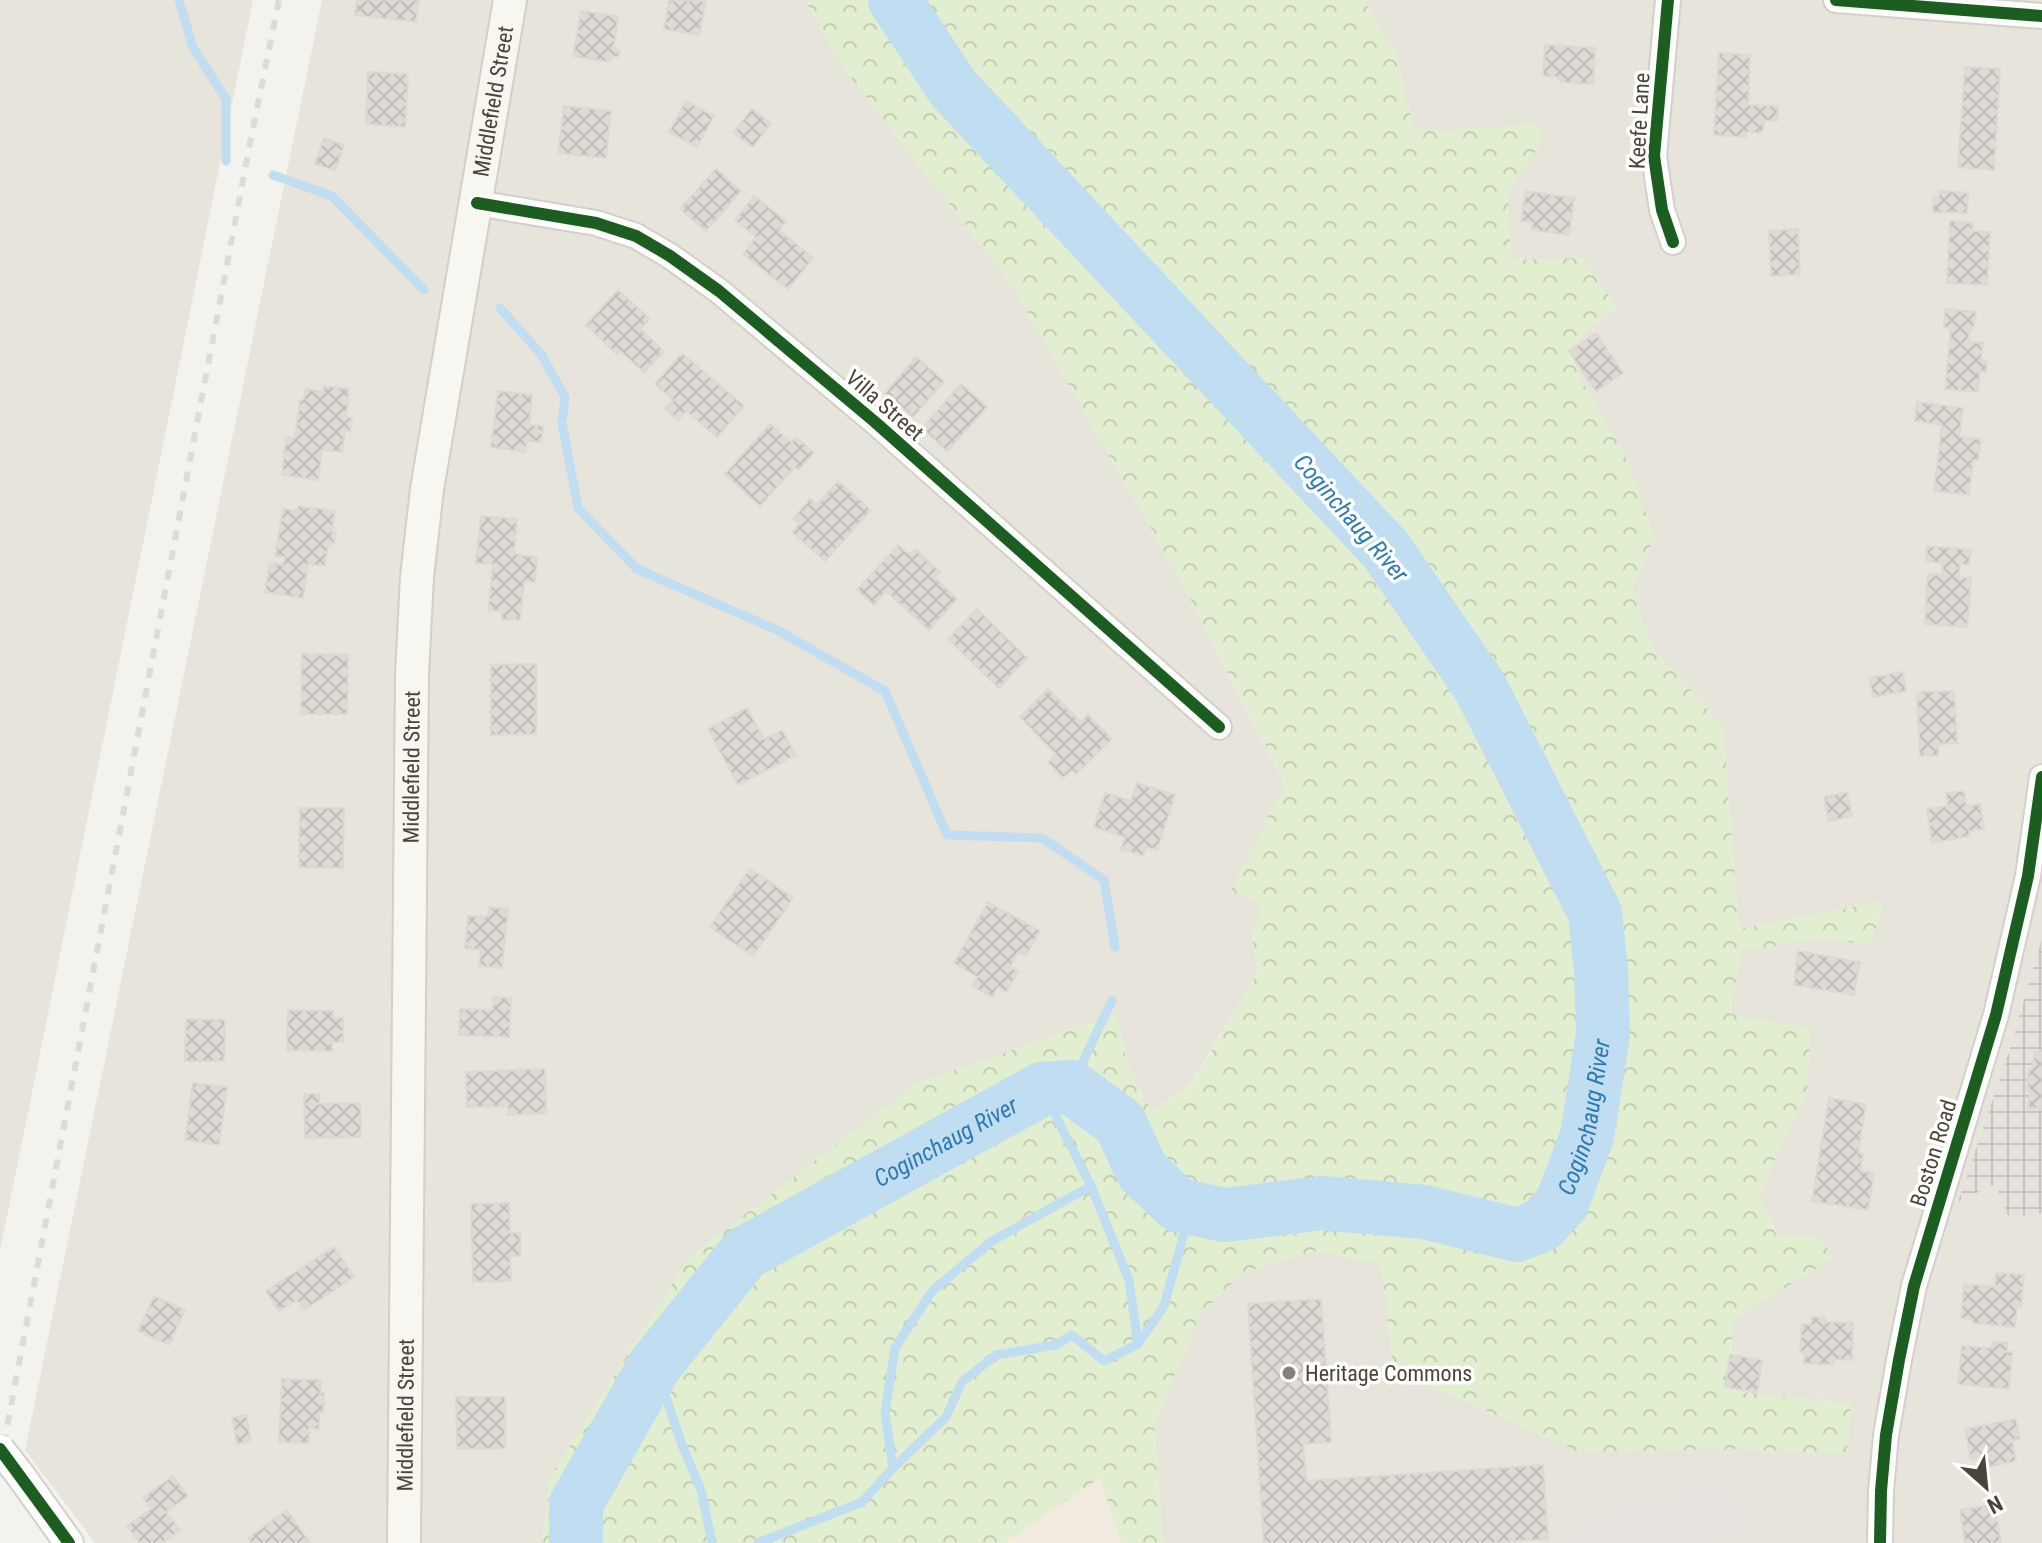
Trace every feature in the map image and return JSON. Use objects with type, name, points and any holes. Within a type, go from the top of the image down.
[{"type":"main road","name":"Middlefield Street","points":[[404,1543],[411,689],[415,605],[427,489],[510,0]]},
{"type":"street","name":"Keefe Lane","points":[[1668,0],[1654,156],[1662,210],[1673,242]]},
{"type":"street","points":[[1836,0],[2042,16]]},
{"type":"street","name":"Villa Street","points":[[477,203],[596,223],[636,236],[670,256],[719,291],[875,422],[1219,727]]},
{"type":"street","name":"Boston Road","points":[[1880,1543],[1886,1435],[1914,1286],[1996,1015],[2028,876],[2042,777]]},
{"type":"street","points":[[0,1449],[69,1543]]},
{"type":"shaded area","points":[[0,0],[253,0],[0,1251]]},
{"type":"shaded area","points":[[322,0],[805,0],[843,67],[1013,287],[1180,580],[1285,784],[1230,892],[1261,902],[1252,938],[1258,972],[1191,1084],[1151,1113],[1126,1060],[1116,1015],[917,1083],[690,1257],[551,1476],[542,1543],[95,1543],[25,1450]]},
{"type":"shaded area","points":[[1364,0],[2042,0],[2042,1543],[1163,1543],[1154,1424],[1200,1315],[1242,1273],[1314,1251],[1380,1264],[1735,1449],[1847,1454],[1851,1403],[1729,1391],[1733,1320],[1820,1238],[1778,1236],[1758,1197],[1807,1091],[1730,1014],[1741,950],[1822,939],[1871,945],[1883,901],[1739,929],[1723,726],[1652,648],[1632,586],[1655,537],[1568,348],[1616,307],[1582,258],[1511,260],[1507,191],[1543,141],[1413,131],[1396,55]]},
{"type":"shaded area","points":[[2042,938],[2042,1213],[2009,1218],[1995,1184],[1958,1202],[2010,1049]]},
{"type":"shaded area","points":[[1737,1474],[1746,1534],[1705,1543],[1554,1543],[1609,1507]]},
{"type":"shaded area","points":[[1100,1477],[1121,1543],[1004,1543]]},
{"type":"green space","points":[[805,0],[1364,0],[1396,55],[1414,131],[1537,124],[1543,141],[1508,191],[1511,260],[1582,258],[1616,306],[1568,349],[1579,376],[1629,463],[1655,537],[1632,586],[1652,648],[1723,726],[1739,929],[1883,901],[1871,945],[1822,939],[1741,951],[1730,1014],[1811,1028],[1807,1091],[1758,1197],[1777,1236],[1821,1238],[1833,1258],[1733,1320],[1729,1391],[1851,1403],[1847,1454],[1735,1449],[1579,1452],[1394,1370],[1380,1264],[1314,1251],[1242,1273],[1200,1315],[1154,1424],[1163,1543],[1121,1543],[1100,1478],[1004,1543],[542,1543],[551,1476],[689,1257],[917,1083],[1117,1014],[1126,1060],[1152,1113],[1192,1084],[1258,972],[1252,938],[1261,902],[1230,892],[1285,783],[1180,580],[1013,287],[843,67]]},
{"type":"building","points":[[357,0],[419,0],[416,22],[355,15]]},
{"type":"building","points":[[669,0],[706,1],[699,35],[664,29]]},
{"type":"building","points":[[581,11],[618,16],[614,47],[620,51],[618,57],[613,56],[609,62],[573,56]]},
{"type":"building","points":[[1545,45],[1595,48],[1593,84],[1562,82],[1557,77],[1543,76]]},
{"type":"building","points":[[1719,53],[1750,55],[1748,105],[1778,106],[1777,121],[1764,120],[1763,130],[1759,133],[1746,132],[1746,137],[1714,135]]},
{"type":"building","points":[[1965,67],[2000,69],[1994,170],[1958,167]]},
{"type":"building","points":[[368,72],[406,74],[405,127],[366,124]]},
{"type":"building","points":[[686,101],[714,116],[697,147],[669,132]]},
{"type":"building","points":[[564,106],[611,111],[606,158],[558,153]]},
{"type":"building","points":[[752,109],[771,123],[753,147],[733,133]]},
{"type":"building","points":[[324,138],[344,145],[335,171],[315,164]]},
{"type":"building","points":[[716,169],[741,191],[706,231],[680,209]]},
{"type":"building","points":[[1526,191],[1574,198],[1569,235],[1532,230],[1533,222],[1521,221]]},
{"type":"building","points":[[1939,191],[1968,193],[1967,213],[1933,212],[1933,196],[1939,197]]},
{"type":"building","points":[[754,196],[786,221],[779,230],[813,258],[788,289],[743,254],[756,237],[735,220]]},
{"type":"building","points":[[1950,221],[1973,223],[1972,231],[1990,232],[1987,285],[1947,283]]},
{"type":"building","points":[[1798,229],[1800,274],[1771,276],[1769,231]]},
{"type":"building","points":[[618,290],[650,319],[640,329],[664,351],[644,372],[620,351],[617,354],[586,325]]},
{"type":"building","points":[[1945,309],[1976,312],[1968,342],[1983,343],[1981,360],[1987,361],[1986,372],[1980,371],[1978,392],[1945,389],[1951,328],[1944,327]]},
{"type":"building","points":[[1596,333],[1623,373],[1596,391],[1569,351]]},
{"type":"building","points":[[683,354],[744,406],[717,437],[686,411],[678,420],[665,409],[673,400],[655,384]]},
{"type":"building","points":[[916,357],[944,381],[913,417],[885,393]]},
{"type":"building","points":[[961,384],[987,407],[947,451],[922,428]]},
{"type":"building","points":[[324,386],[349,389],[346,417],[352,418],[350,431],[345,430],[342,452],[322,450],[318,480],[282,475],[286,437],[295,438],[300,401],[304,399],[306,389],[323,392]]},
{"type":"building","points":[[498,391],[532,395],[529,425],[543,426],[541,442],[527,441],[525,452],[491,447]]},
{"type":"building","points":[[1917,402],[1963,408],[1959,437],[1981,439],[1978,460],[1973,460],[1969,495],[1934,491],[1942,425],[1915,421]]},
{"type":"building","points":[[770,424],[791,442],[796,437],[814,453],[798,470],[795,467],[760,506],[725,474]]},
{"type":"building","points":[[838,481],[871,510],[825,561],[792,532],[799,524],[793,519],[810,499],[817,505]]},
{"type":"building","points":[[298,506],[335,511],[334,543],[328,546],[325,566],[308,564],[303,598],[265,592],[270,563],[283,565],[285,557],[275,556],[283,509],[297,511]]},
{"type":"building","points":[[481,516],[517,519],[514,554],[537,557],[535,582],[524,581],[520,620],[502,619],[502,611],[488,610],[493,564],[476,563]]},
{"type":"building","points":[[898,545],[910,555],[915,549],[940,572],[934,577],[957,599],[929,630],[886,591],[874,605],[857,590]]},
{"type":"building","points":[[1927,546],[1971,550],[1969,565],[1960,564],[1959,577],[1971,578],[1967,627],[1925,624],[1928,574],[1942,575],[1943,563],[1926,561]]},
{"type":"building","points":[[977,609],[1027,658],[999,688],[948,639]]},
{"type":"building","points":[[302,654],[348,655],[347,714],[301,714]]},
{"type":"building","points":[[536,664],[536,734],[491,735],[491,665]]},
{"type":"building","points":[[1903,672],[1906,691],[1873,697],[1869,678]]},
{"type":"building","points":[[1048,689],[1081,722],[1088,715],[1112,739],[1076,774],[1072,770],[1063,778],[1048,762],[1056,754],[1020,717]]},
{"type":"building","points":[[1954,691],[1957,743],[1938,744],[1938,755],[1920,756],[1917,696],[1921,692]]},
{"type":"building","points":[[747,708],[764,739],[782,730],[796,755],[738,785],[708,729]]},
{"type":"building","points":[[1137,783],[1175,795],[1157,850],[1146,847],[1143,856],[1121,849],[1125,837],[1094,827],[1105,793],[1131,801]]},
{"type":"building","points":[[1964,791],[1966,806],[1980,804],[1984,829],[1969,831],[1970,836],[1932,843],[1927,809],[1948,806],[1946,793]]},
{"type":"building","points":[[1847,792],[1852,816],[1829,821],[1824,797]]},
{"type":"building","points":[[300,808],[344,808],[343,868],[299,867]]},
{"type":"building","points":[[751,869],[793,898],[753,956],[710,927]]},
{"type":"building","points":[[988,902],[1040,931],[1026,956],[1018,952],[1010,967],[1019,971],[1006,992],[998,987],[992,997],[972,986],[978,977],[954,963]]},
{"type":"building","points":[[489,907],[508,909],[502,968],[479,966],[481,950],[465,948],[468,916],[488,917]]},
{"type":"building","points":[[1798,951],[1860,962],[1854,995],[1794,985]]},
{"type":"building","points":[[493,997],[511,998],[509,1037],[459,1035],[460,1009],[493,1010]]},
{"type":"building","points":[[288,1010],[333,1011],[332,1018],[343,1018],[343,1042],[332,1042],[332,1051],[287,1050]]},
{"type":"building","points":[[186,1019],[225,1020],[224,1061],[185,1061]]},
{"type":"building","points":[[2035,1052],[2042,1052],[2042,1109],[2028,1108],[2029,1069],[2032,1070]]},
{"type":"building","points":[[545,1069],[546,1113],[508,1115],[508,1106],[467,1107],[466,1072]]},
{"type":"building","points":[[193,1083],[227,1087],[219,1145],[185,1140]]},
{"type":"building","points":[[304,1094],[319,1094],[319,1104],[360,1103],[361,1137],[305,1138]]},
{"type":"building","points":[[1829,1098],[1866,1104],[1858,1153],[1863,1154],[1860,1171],[1874,1173],[1868,1210],[1812,1201]]},
{"type":"building","points":[[509,1203],[510,1233],[520,1233],[520,1256],[510,1256],[511,1281],[473,1282],[471,1204]]},
{"type":"building","points":[[334,1247],[354,1277],[304,1310],[297,1300],[279,1311],[266,1291]]},
{"type":"building","points":[[1996,1273],[2024,1275],[2021,1307],[2017,1306],[2015,1327],[1973,1323],[1973,1319],[1961,1318],[1964,1284],[1995,1287]]},
{"type":"building","points":[[154,1296],[185,1310],[169,1345],[138,1331]]},
{"type":"building","name":"Heritage Commons","points":[[1321,1299],[1331,1442],[1303,1444],[1306,1481],[1543,1465],[1548,1539],[1489,1543],[1264,1543],[1248,1304]]},
{"type":"building","points":[[1812,1317],[1825,1318],[1825,1322],[1853,1323],[1852,1360],[1834,1359],[1833,1365],[1804,1363],[1805,1353],[1800,1352],[1802,1324],[1811,1325]]},
{"type":"building","points":[[1992,1342],[2007,1343],[2007,1352],[2012,1352],[2009,1389],[1958,1384],[1962,1346],[1991,1348]]},
{"type":"building","points":[[1730,1355],[1762,1360],[1757,1392],[1725,1387]]},
{"type":"building","points":[[282,1379],[321,1380],[323,1412],[319,1412],[319,1429],[309,1428],[309,1443],[279,1442]]},
{"type":"building","points":[[456,1397],[505,1397],[505,1448],[458,1449]]},
{"type":"building","points":[[246,1415],[251,1441],[237,1444],[232,1418]]},
{"type":"building","points":[[2016,1419],[2020,1439],[2012,1440],[2016,1461],[1983,1468],[1981,1458],[1971,1460],[1965,1429]]},
{"type":"building","points":[[173,1476],[188,1496],[166,1512],[180,1530],[163,1543],[140,1543],[127,1526],[151,1509],[143,1498]]},
{"type":"building","points":[[1995,1504],[2001,1543],[1965,1543],[1960,1510]]},
{"type":"building","points":[[287,1510],[310,1543],[251,1543],[248,1538]]},
{"type":"waterway","points":[[179,0],[193,48],[226,99],[226,161]]},
{"type":"waterway","name":"Coginchaug River","points":[[576,1543],[576,1504],[655,1365],[745,1253],[1042,1089],[1071,1087],[1120,1123],[1142,1171],[1178,1205],[1225,1215],[1323,1203],[1424,1212],[1517,1235],[1542,1225],[1562,1203],[1587,1136],[1603,1034],[1595,913],[1480,687],[1386,550],[953,88],[895,0]]},
{"type":"waterway","points":[[273,175],[332,196],[424,290]]},
{"type":"waterway","points":[[500,308],[541,354],[565,397],[562,423],[578,508],[637,569],[777,630],[885,691],[947,835],[1042,838],[1104,880],[1115,947]]},
{"type":"waterway","points":[[1071,1087],[1112,1000]]},
{"type":"waterway","points":[[758,1543],[862,1502],[893,1468],[885,1413],[895,1348],[932,1291],[992,1241],[1091,1186],[1042,1089]]},
{"type":"waterway","points":[[1091,1186],[1129,1280],[1138,1344]]},
{"type":"waterway","points":[[893,1468],[946,1417],[962,1382],[996,1355],[1055,1345],[1072,1335],[1104,1361],[1138,1344],[1164,1306],[1191,1208]]},
{"type":"waterway","points":[[655,1365],[701,1490],[712,1543]]},
{"type":"railway","points":[[0,1464],[279,0]]},
{"type":"cycle path","points":[[1668,0],[1654,156],[1662,210],[1673,242]]},
{"type":"cycle path","points":[[1836,0],[2042,16]]},
{"type":"cycle path","points":[[477,203],[596,223],[636,236],[670,256],[719,291],[875,422],[1219,727]]},
{"type":"cycle path","points":[[1880,1543],[1886,1435],[1914,1286],[1996,1015],[2028,876],[2042,777]]},
{"type":"cycle path","points":[[0,1449],[69,1543]]},
{"type":"place","name":"Heritage Commons","points":[[1289,1373]]}]
